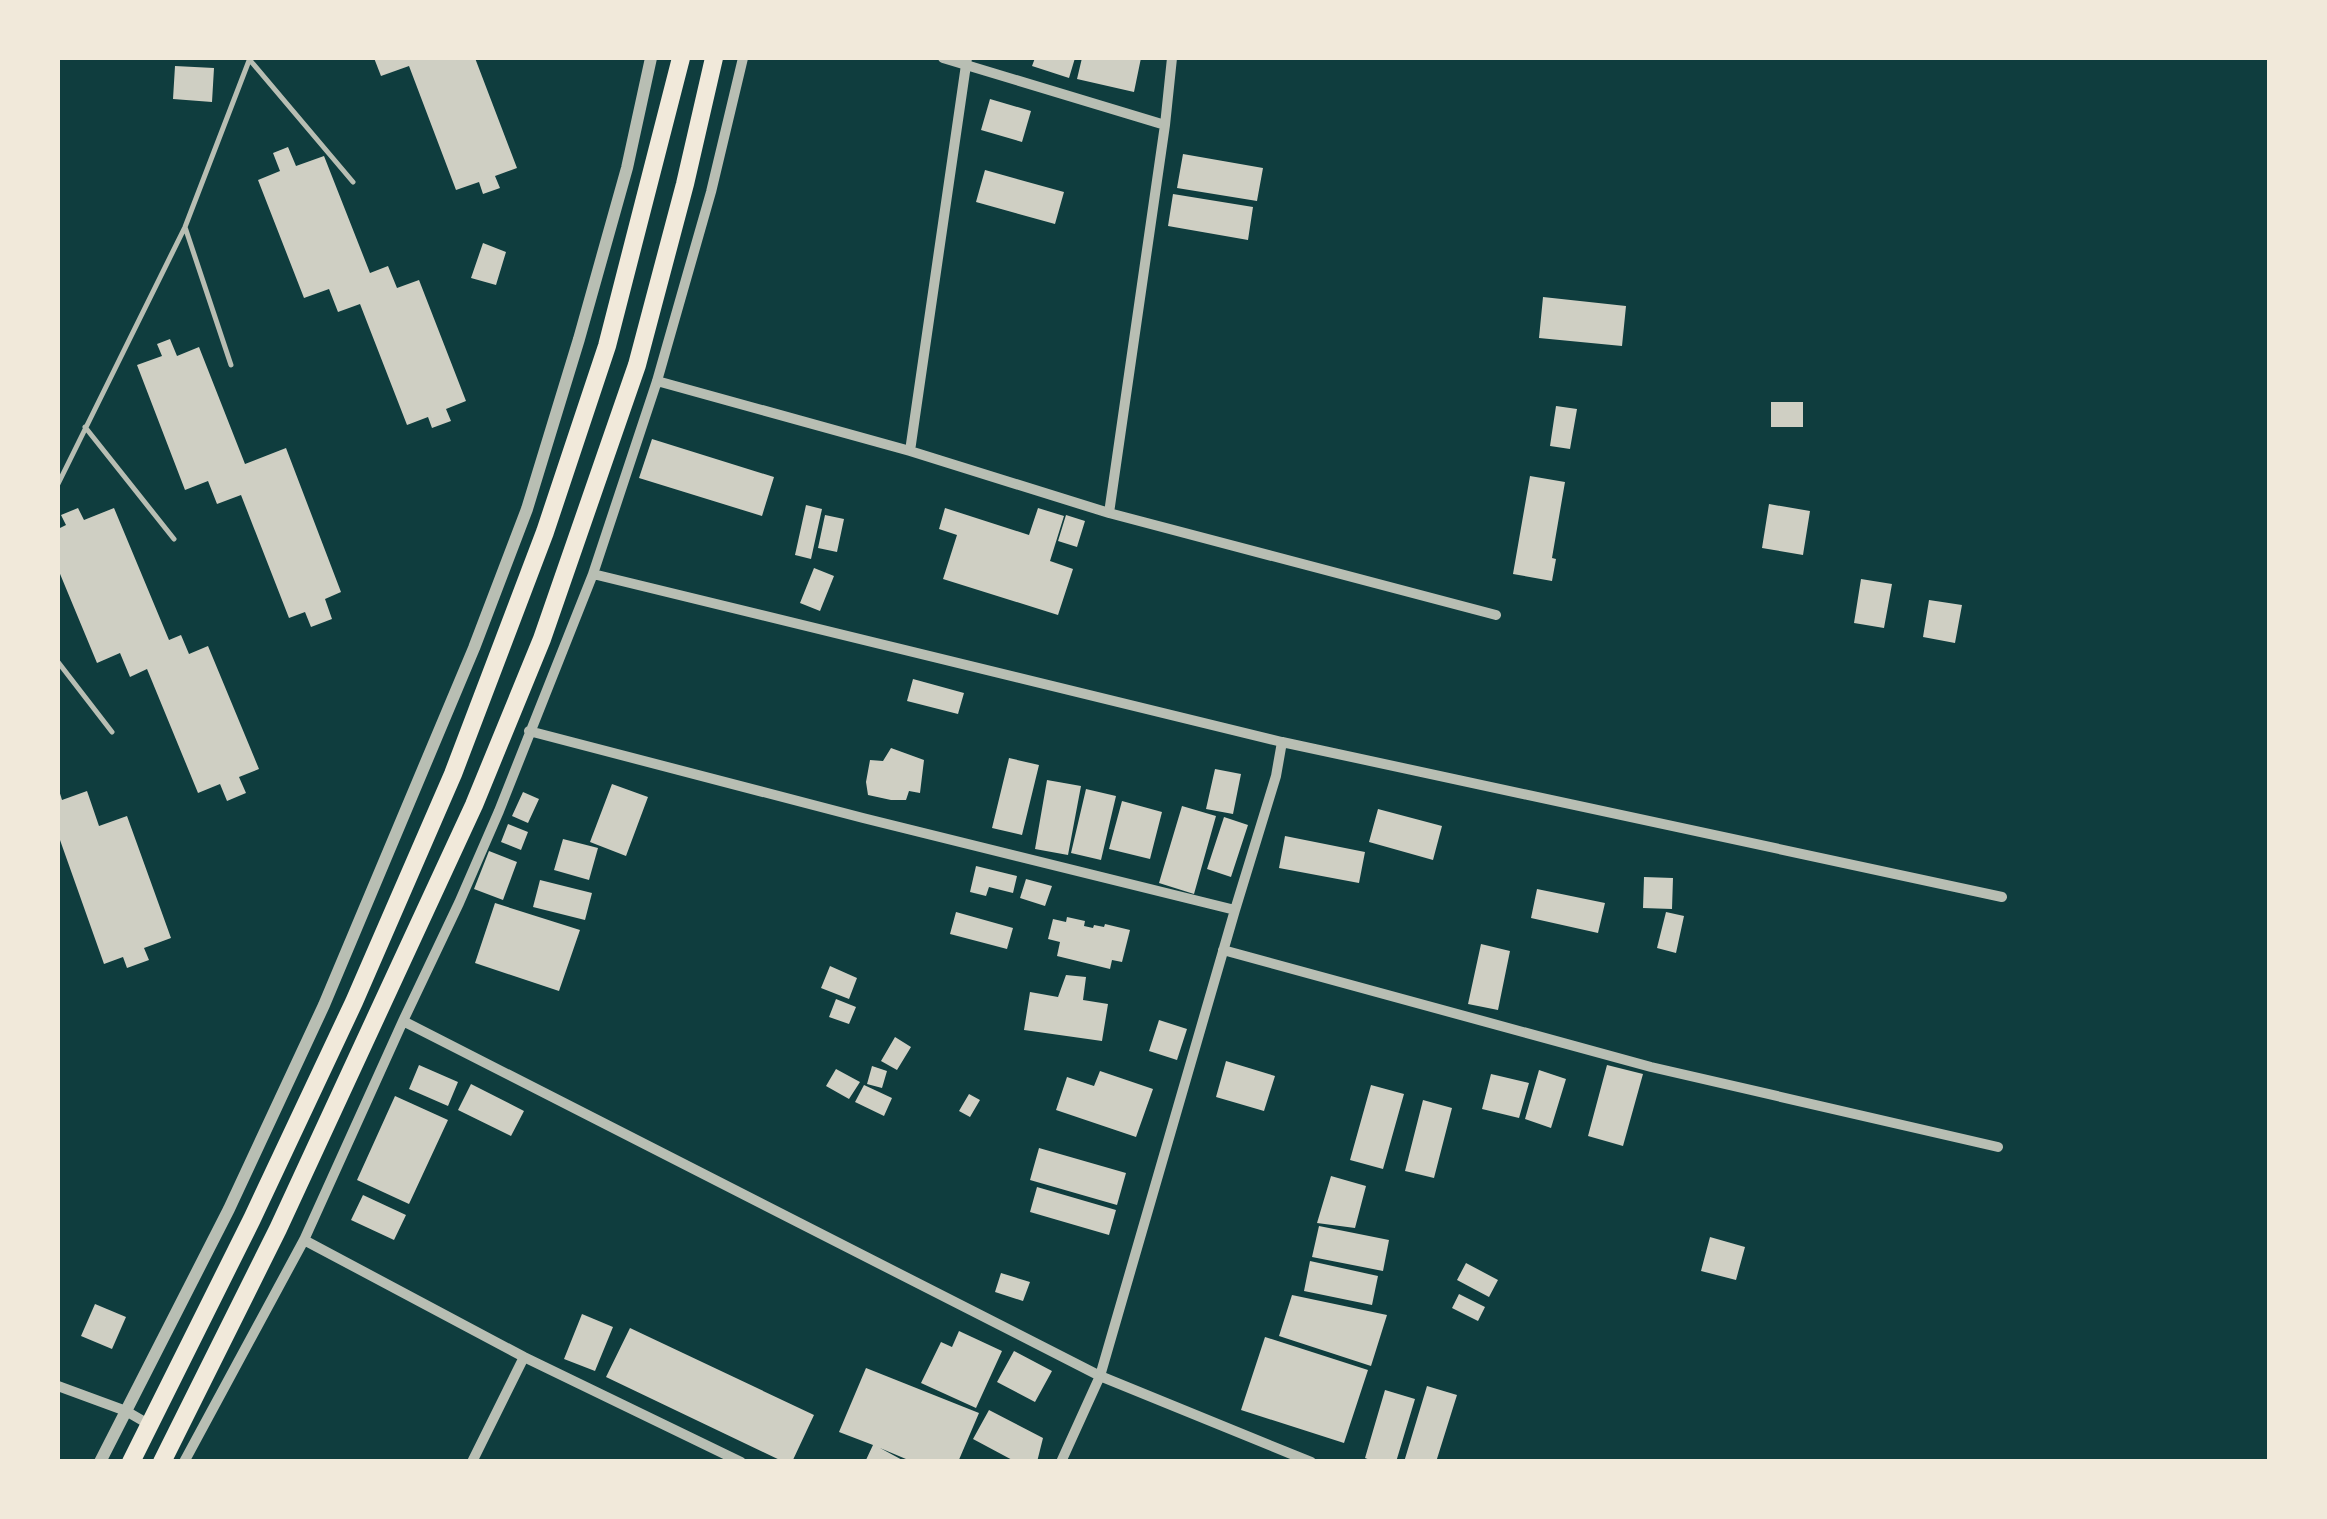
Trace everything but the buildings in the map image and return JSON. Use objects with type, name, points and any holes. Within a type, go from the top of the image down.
[{"type":"highway","points":[[130,1462],[252,1219],[354,1002],[453,774],[545,532],[607,346],[681,58]]},
{"type":"highway","points":[[162,1462],[362,1049],[474,805],[542,639],[637,364],[714,58]]},
{"type":"street","points":[[100,1462],[229,1209],[324,1006],[474,648],[527,509],[579,339],[628,168],[651,58]]},
{"type":"street","points":[[184,1462],[304,1240],[500,811],[592,574],[657,381],[711,192],[742,58]]},
{"type":"street","points":[[942,58],[967,61],[1166,125]]},
{"type":"street","points":[[1109,514],[1166,125],[1172,58]]},
{"type":"street","points":[[910,452],[967,61]]},
{"type":"street","points":[[657,381],[910,452],[1109,514],[1496,614]]},
{"type":"street","points":[[592,574],[1282,742],[2002,897]]},
{"type":"street","points":[[530,731],[1235,910]]},
{"type":"street","points":[[1061,1462],[1100,1376],[1276,776],[1282,742]]},
{"type":"street","points":[[1224,950],[1651,1067],[1998,1147]]},
{"type":"street","points":[[403,1021],[1100,1376],[1311,1462]]},
{"type":"street","points":[[304,1240],[524,1357],[741,1462]]},
{"type":"street","points":[[472,1462],[524,1357]]},
{"type":"street","points":[[58,1386],[150,1425]]},
{"type":"lane","points":[[58,484],[184,227],[249,58],[353,182]]},
{"type":"lane","points":[[184,227],[231,365]]},
{"type":"lane","points":[[86,426],[174,539]]},
{"type":"lane","points":[[58,662],[112,732]]}]
